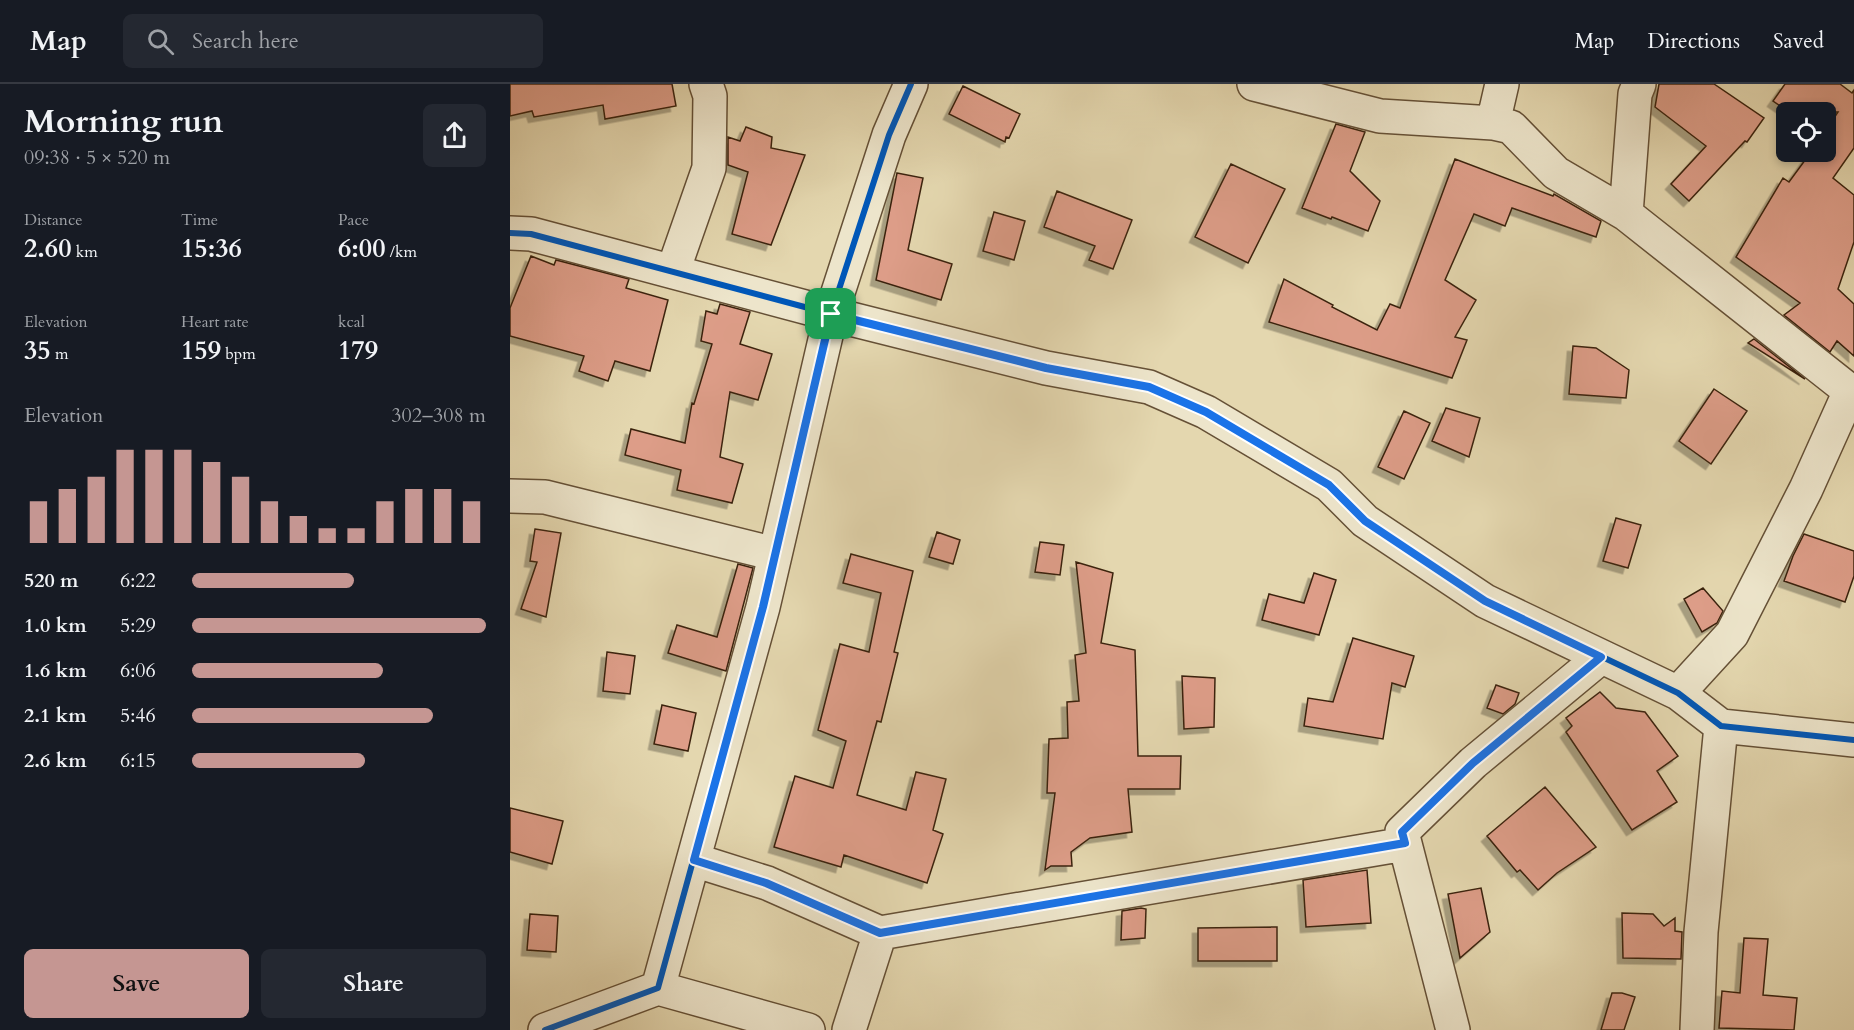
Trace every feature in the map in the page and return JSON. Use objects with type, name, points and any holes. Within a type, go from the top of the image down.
[{"type":"street","points":[[673,271],[709,168],[710,96],[706,84]]},
{"type":"street","points":[[658,988],[760,618],[831,314],[890,135],[911,84]]},
{"type":"street","points":[[1254,84],[1380,116],[1492,123],[1511,127],[1556,173],[1626,214],[1852,393],[1732,634],[1678,693]]},
{"type":"street","points":[[1492,123],[1502,84]]},
{"type":"street","points":[[1626,214],[1635,94],[1639,84]]},
{"type":"street","points":[[510,233],[531,234],[831,314],[1046,368],[1149,387],[1206,412],[1329,485],[1365,521],[1485,601],[1678,693],[1721,726],[1854,740]]},
{"type":"street","points":[[510,496],[545,496],[776,554]]},
{"type":"street","points":[[1453,1030],[1402,832],[1473,763],[1601,657]]},
{"type":"street","points":[[1696,1030],[1701,932],[1721,726]]},
{"type":"street","points":[[694,860],[766,883],[880,933],[1405,843]]},
{"type":"street","points":[[849,1030],[880,933]]},
{"type":"street","points":[[544,1030],[658,988],[808,1030]]},
{"type":"building","points":[[510,84],[672,84],[676,106],[605,119],[603,105],[534,117],[532,111],[510,116]]},
{"type":"building","points":[[1659,84],[1714,84],[1764,118],[1747,142],[1745,141],[1689,201],[1671,184],[1706,146],[1655,107]]},
{"type":"building","points":[[1785,84],[1840,84],[1852,93],[1854,90],[1854,148],[1833,178],[1854,195],[1854,242],[1838,289],[1854,304],[1854,356],[1837,341],[1830,352],[1784,315],[1800,303],[1736,257],[1783,178],[1789,182],[1804,162],[1836,162],[1836,115],[1838,112],[1836,112],[1836,102],[1776,103],[1773,101]]},
{"type":"building","points":[[963,86],[1020,114],[1005,142],[949,114]]},
{"type":"building","points":[[1336,124],[1365,132],[1350,171],[1380,201],[1368,231],[1302,208]]},
{"type":"building","points":[[746,127],[772,137],[771,148],[805,155],[771,245],[732,234],[748,172],[728,165],[728,137],[740,141]]},
{"type":"building","points":[[1455,159],[1553,196],[1554,194],[1601,221],[1596,237],[1512,208],[1505,226],[1474,214],[1445,280],[1476,300],[1455,337],[1467,340],[1452,378],[1269,322],[1284,279],[1377,330],[1390,304],[1400,308]]},
{"type":"building","points":[[1231,164],[1285,189],[1248,263],[1195,237]]},
{"type":"building","points":[[897,173],[923,178],[908,250],[952,264],[941,300],[876,280]]},
{"type":"building","points":[[1057,191],[1132,220],[1113,269],[1089,260],[1095,246],[1044,227]]},
{"type":"building","points":[[994,212],[1025,221],[1014,260],[983,251]]},
{"type":"building","points":[[531,256],[554,265],[556,260],[629,279],[626,288],[668,300],[650,371],[615,361],[608,381],[579,371],[584,356],[510,336],[510,308]]},
{"type":"building","points":[[720,304],[750,312],[740,344],[772,354],[758,400],[730,392],[720,457],[743,464],[732,503],[677,490],[681,470],[625,455],[631,429],[685,443],[692,403],[694,404],[712,344],[701,341],[706,311],[717,314]]},
{"type":"building","points":[[1754,339],[1805,379],[1748,343]]},
{"type":"building","points":[[1573,346],[1596,348],[1629,370],[1626,398],[1569,394]]},
{"type":"building","points":[[1714,389],[1747,411],[1711,464],[1679,441]]},
{"type":"building","points":[[1446,408],[1480,418],[1469,457],[1432,441]]},
{"type":"building","points":[[1404,411],[1430,423],[1404,479],[1378,467]]},
{"type":"building","points":[[1616,518],[1641,525],[1628,568],[1603,561]]},
{"type":"building","points":[[535,529],[561,533],[546,617],[521,609],[537,562],[530,561]]},
{"type":"building","points":[[937,532],[960,540],[953,564],[929,557]]},
{"type":"building","points":[[1804,534],[1854,551],[1854,576],[1845,602],[1784,581]]},
{"type":"building","points":[[1040,542],[1064,545],[1060,575],[1035,572]]},
{"type":"building","points":[[851,554],[913,571],[894,652],[898,653],[881,722],[877,721],[857,795],[906,810],[916,772],[946,779],[933,830],[943,834],[927,883],[844,855],[841,867],[774,847],[795,776],[833,788],[846,741],[818,730],[840,644],[869,652],[881,593],[843,583]]},
{"type":"building","points":[[1076,562],[1113,573],[1101,643],[1135,650],[1138,756],[1181,756],[1180,789],[1128,789],[1132,832],[1090,838],[1071,852],[1072,866],[1051,866],[1045,870],[1055,793],[1047,793],[1049,739],[1068,738],[1067,702],[1079,701],[1075,655],[1086,653]]},
{"type":"building","points":[[738,564],[753,568],[726,671],[668,653],[677,625],[717,637]]},
{"type":"building","points":[[1314,573],[1336,580],[1319,635],[1262,620],[1269,594],[1304,603]]},
{"type":"building","points":[[1703,588],[1723,611],[1717,623],[1702,632],[1684,599]]},
{"type":"building","points":[[1353,638],[1414,656],[1405,687],[1392,683],[1383,739],[1304,726],[1308,698],[1333,702]]},
{"type":"building","points":[[607,652],[635,656],[630,694],[603,691]]},
{"type":"building","points":[[1182,676],[1215,678],[1214,727],[1184,729]]},
{"type":"building","points":[[1496,685],[1519,693],[1515,704],[1503,714],[1487,708]]},
{"type":"building","points":[[1600,692],[1616,708],[1645,712],[1678,756],[1657,771],[1677,802],[1632,830],[1566,732],[1572,726],[1566,718]]},
{"type":"building","points":[[662,705],[696,713],[688,751],[654,744]]},
{"type":"building","points":[[1545,787],[1596,847],[1557,873],[1538,890],[1520,870],[1517,872],[1487,836]]},
{"type":"building","points":[[510,808],[563,821],[552,864],[510,852]]},
{"type":"building","points":[[1367,870],[1371,923],[1306,927],[1303,880]]},
{"type":"building","points":[[1481,888],[1490,932],[1460,958],[1448,894]]},
{"type":"building","points":[[1146,909],[1145,938],[1121,940],[1122,911]]},
{"type":"building","points":[[1622,913],[1653,914],[1664,926],[1675,918],[1675,931],[1682,932],[1681,959],[1623,958]]},
{"type":"building","points":[[530,914],[558,916],[556,952],[527,950]]},
{"type":"building","points":[[1277,927],[1277,961],[1198,961],[1198,928]]},
{"type":"building","points":[[1744,938],[1768,939],[1763,995],[1797,998],[1794,1030],[1719,1028],[1722,991],[1740,993]]},
{"type":"building","points":[[1612,993],[1635,997],[1624,1030],[1601,1030]]},
{"type":"cycle path","points":[[545,1030],[658,988],[763,607],[831,314],[889,135],[911,84]]},
{"type":"cycle path","points":[[510,233],[531,234],[831,314],[1046,368],[1149,387],[1206,412],[1329,485],[1365,521],[1485,601],[1678,693],[1721,726],[1854,740]]},
{"type":"route","points":[[831,314],[1046,368],[1149,387],[1206,412],[1329,485],[1365,521],[1485,601],[1601,657],[1473,763],[1402,832],[1405,843],[880,933],[766,883],[694,860],[763,607],[831,314]]}]
